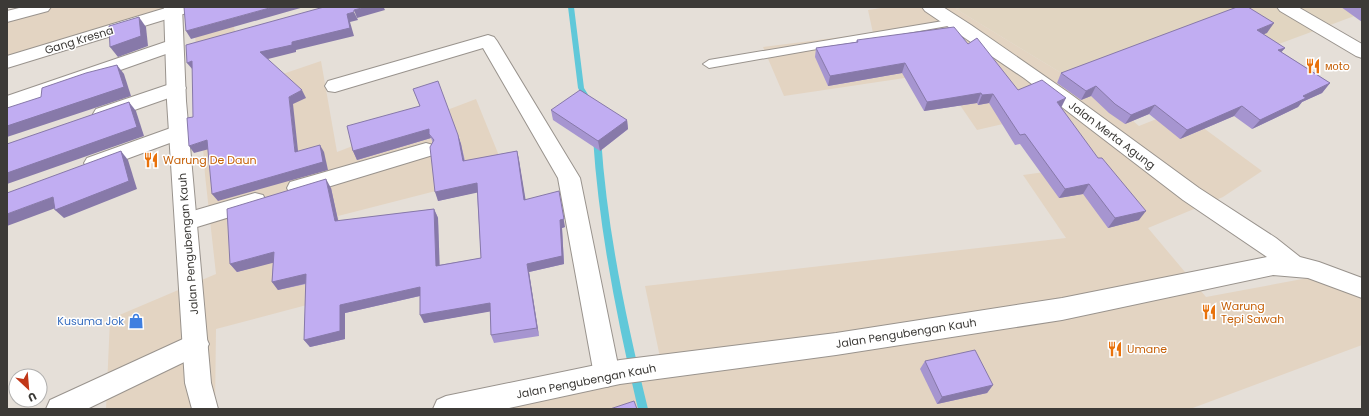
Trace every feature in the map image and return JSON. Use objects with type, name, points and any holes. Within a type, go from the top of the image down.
[{"type":"street","points":[[7,17],[42,7]]},
{"type":"street","name":"Jalan Merta Agung","points":[[931,7],[1072,105],[1193,195],[1279,252],[1292,264]]},
{"type":"street","points":[[1286,7],[1362,52]]},
{"type":"street","name":"Jalan Pengubengan Kauh","points":[[178,8],[180,47],[176,88],[198,383],[205,409]]},
{"type":"street","name":"Gang Kresna","points":[[7,62],[178,8]]},
{"type":"street","points":[[335,86],[488,41],[569,178],[613,374]]},
{"type":"street","points":[[7,103],[180,47]]},
{"type":"street","points":[[88,119],[176,88]]},
{"type":"street","points":[[73,171],[179,132]]},
{"type":"street","points":[[187,221],[426,150]]},
{"type":"street","name":"Jalan Pengubengan Kauh","points":[[446,409],[613,374],[836,344],[1062,309],[1273,265],[1292,264],[1318,271],[1362,288]]},
{"type":"street","points":[[59,409],[196,344]]},
{"type":"lane","points":[[709,64],[954,22]]},
{"type":"shaded area","points":[[28,7],[164,7],[165,13],[7,68],[7,13]]},
{"type":"shaded area","points":[[193,7],[227,7],[253,84],[321,61],[337,152],[476,99],[506,173],[338,216],[352,293],[216,329],[215,409],[106,409],[110,319],[216,274],[205,175]]},
{"type":"shaded area","points":[[888,7],[962,7],[956,9],[1114,105],[1139,126],[1179,110],[1262,171],[1223,197],[1148,228],[1206,297],[1340,272],[1362,282],[1362,345],[1190,409],[488,409],[661,362],[645,286],[1066,238],[1023,175],[1067,169],[1029,118],[977,130],[938,73],[784,96],[763,47],[873,33],[868,10]]},
{"type":"shaded area","points":[[962,7],[1344,7],[1357,15],[1114,105],[956,9]]},
{"type":"building","points":[[184,7],[273,7],[186,31]]},
{"type":"building","points":[[324,7],[365,7],[347,14],[350,28],[292,42],[292,45],[260,52],[302,90],[289,97],[295,152],[320,145],[323,162],[212,194],[207,140],[189,146],[187,118],[193,117],[192,61],[187,63],[186,45]]},
{"type":"building","points":[[1237,7],[1248,7],[1274,23],[1257,30],[1285,48],[1278,50],[1330,83],[1303,96],[1306,98],[1260,120],[1242,106],[1187,130],[1155,105],[1131,115],[1115,104],[1096,86],[1086,91],[1061,73]]},
{"type":"building","points":[[139,17],[141,36],[110,47],[109,26]]},
{"type":"building","points":[[954,27],[968,44],[977,38],[1018,90],[1042,80],[1066,98],[1057,102],[1098,158],[1102,158],[1146,211],[1115,218],[1089,184],[1065,189],[1025,134],[1020,135],[993,94],[982,95],[981,93],[927,102],[905,63],[830,76],[816,48],[858,42],[857,40]]},
{"type":"building","points":[[117,65],[124,87],[7,126],[7,108],[41,97],[42,88],[86,73]]},
{"type":"building","points":[[438,81],[458,135],[463,161],[517,151],[524,200],[559,191],[564,219],[560,220],[562,256],[527,264],[537,328],[491,335],[490,303],[420,315],[420,287],[340,305],[340,331],[304,340],[306,274],[272,282],[274,252],[230,264],[227,209],[326,179],[335,221],[434,209],[436,266],[481,258],[477,183],[435,192],[430,147],[434,140],[429,134],[429,129],[353,151],[347,126],[420,106],[413,89]]},
{"type":"building","points":[[580,90],[627,120],[598,141],[551,110]]},
{"type":"building","points":[[129,102],[137,127],[7,173],[7,144]]},
{"type":"building","points":[[121,151],[129,181],[55,210],[53,197],[7,214],[7,193]]},
{"type":"building","points":[[975,350],[993,385],[942,397],[925,361]]},
{"type":"building","points":[[634,401],[637,409],[610,409]]},
{"type":"waterway","points":[[571,7],[581,88],[588,101]]},
{"type":"waterway","points":[[597,138],[603,207],[613,275],[643,409]]},
{"type":"place","name":"моto","points":[[1313,66]]},
{"type":"place","name":"Warung De Daun","points":[[151,160]]},
{"type":"place","name":"Warung Tepi Sawah","points":[[1209,312]]},
{"type":"place","name":"Kusuma Jok","points":[[136,321]]},
{"type":"place","name":"Umane","points":[[1115,349]]}]
